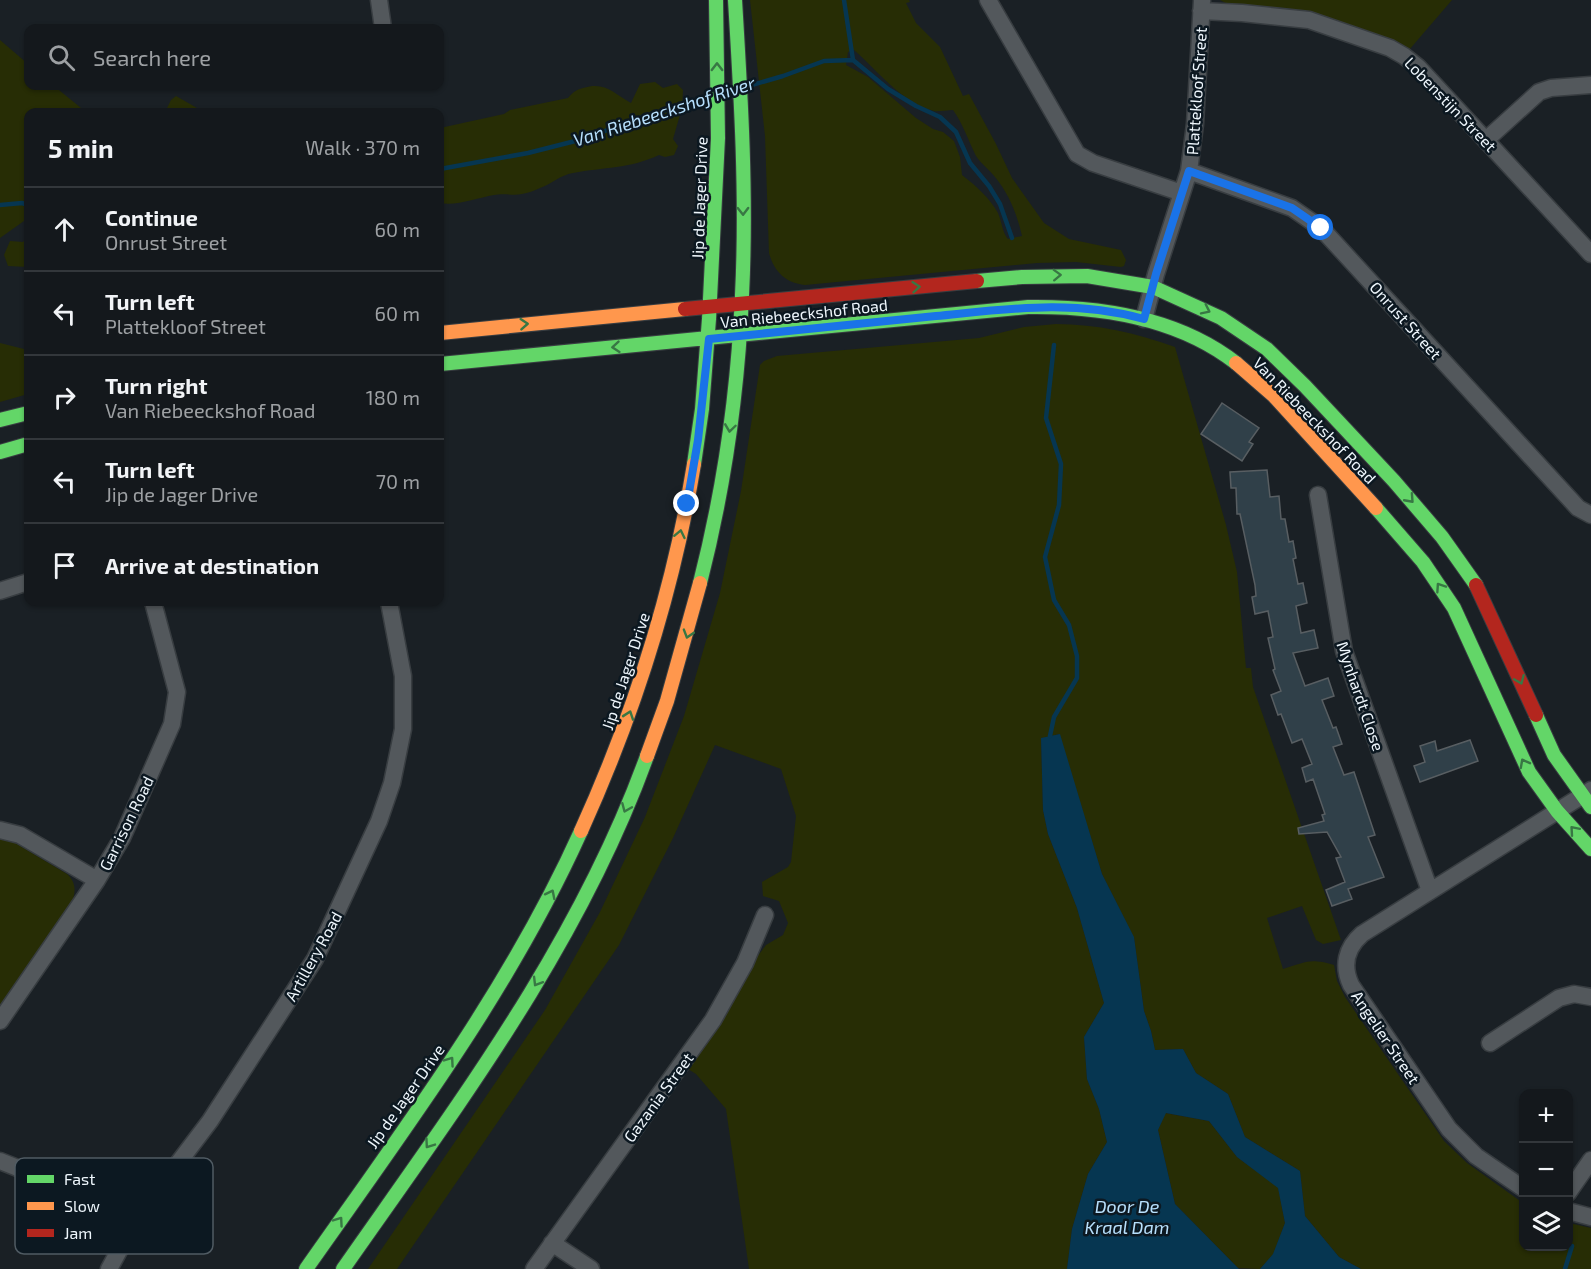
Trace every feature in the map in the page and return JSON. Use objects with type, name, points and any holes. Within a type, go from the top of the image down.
[{"type":"street","points":[[379,0],[382,24]]},
{"type":"street","name":"Jip de Jager Drive","points":[[306,1269],[455,1053],[547,903],[602,786],[644,672],[673,568],[698,440],[709,339],[718,136],[716,0]]},
{"type":"street","points":[[343,1269],[507,1032],[578,910],[605,858],[662,716],[698,597],[716,514],[740,336],[743,220],[735,0]]},
{"type":"street","points":[[988,0],[1077,154],[1093,163],[1182,193]]},
{"type":"street","name":"Plattekloof Street","points":[[1144,319],[1189,171],[1194,132],[1202,6]]},
{"type":"street","name":"Lobenstijn Street","points":[[1202,6],[1309,20],[1390,48],[1418,67],[1591,254]]},
{"type":"street","points":[[1486,140],[1539,92],[1551,88],[1591,85]]},
{"type":"street","name":"Onrust Street","points":[[1189,171],[1292,208],[1321,228],[1578,508],[1591,514]]},
{"type":"street","name":"Van Riebeeckshof Road","points":[[444,333],[1046,276],[1094,277],[1153,287],[1221,318],[1267,349],[1305,386],[1419,509],[1478,588],[1554,755],[1588,798]]},
{"type":"street","name":"Van Riebeeckshof Road","points":[[444,364],[1038,306],[1108,310],[1144,319],[1187,334],[1221,353],[1257,380],[1403,537],[1423,562],[1454,608],[1529,772],[1557,811],[1591,849]]},
{"type":"street","points":[[0,420],[24,414]]},
{"type":"street","points":[[0,452],[24,445]]},
{"type":"street","name":"Mynhardt Close","points":[[1318,495],[1342,642],[1347,660],[1430,891]]},
{"type":"street","points":[[0,591],[24,583]]},
{"type":"street","name":"Garrison Road","points":[[0,1021],[97,880],[122,838],[172,724],[177,692],[154,606]]},
{"type":"street","name":"Artillery Road","points":[[182,1158],[210,1122],[315,959],[339,912],[380,820],[399,758],[404,719],[403,676],[390,606]]},
{"type":"street","name":"Angelier Street","points":[[1519,1186],[1476,1156],[1449,1129],[1347,978],[1347,954],[1356,940],[1430,891],[1557,811],[1588,798]]},
{"type":"street","points":[[0,830],[20,835],[97,880]]},
{"type":"street","name":"Gazania Street","points":[[534,1269],[713,1020],[745,963],[765,915]]},
{"type":"street","points":[[1490,1043],[1559,998],[1574,994],[1591,997]]},
{"type":"street","points":[[1573,1187],[1591,1160]]},
{"type":"street","points":[[0,1161],[15,1167]]},
{"type":"street","points":[[1573,1212],[1591,1217]]},
{"type":"street","points":[[552,1243],[591,1269]]},
{"type":"street","name":"Artillery Road","points":[[109,1269],[117,1254]]},
{"type":"green space","points":[[750,0],[909,0],[910,2],[906,3],[916,23],[940,47],[963,96],[969,94],[1012,178],[1044,223],[1069,239],[1121,250],[1126,260],[1124,266],[1076,262],[1037,263],[805,285],[792,282],[774,266],[769,253],[765,136]],"holes":[[[854,50],[901,94],[912,101],[934,111],[953,110],[976,156],[995,177],[1008,197],[1022,236],[1008,239],[995,207],[962,175],[960,157],[954,141],[943,132],[933,129],[916,118],[868,77],[846,65],[848,52]]]},
{"type":"green space","points":[[1220,0],[1452,0],[1409,50],[1347,25],[1299,10],[1234,6]]},
{"type":"green space","points":[[0,40],[24,61],[24,90],[59,90],[81,108],[24,108],[24,221],[0,238]]},
{"type":"green space","points":[[655,82],[663,88],[677,84],[683,90],[682,108],[673,139],[678,146],[674,155],[665,157],[659,155],[627,165],[568,174],[524,194],[497,194],[460,203],[444,204],[444,127],[568,98],[576,90],[591,86],[608,89],[631,103],[640,84]]},
{"type":"green space","points":[[176,96],[197,108],[167,108]]},
{"type":"green space","points":[[10,241],[23,242],[24,267],[8,266],[4,255]]},
{"type":"green space","points":[[1056,324],[1086,326],[1116,330],[1175,347],[1226,525],[1237,572],[1246,668],[1251,668],[1253,687],[1341,940],[1323,944],[1316,940],[1302,906],[1267,918],[1283,969],[1313,961],[1334,965],[1337,981],[1345,997],[1444,1141],[1467,1163],[1519,1200],[1519,1251],[1573,1251],[1573,1224],[1591,1228],[1591,1269],[1361,1269],[1339,1257],[1305,1216],[1300,1171],[1245,1137],[1228,1094],[1196,1073],[1183,1049],[1155,1050],[1144,1011],[1134,938],[1102,874],[1059,734],[1041,739],[1043,810],[1048,834],[1077,908],[1104,1003],[1084,1037],[1087,1079],[1099,1109],[1107,1142],[1088,1174],[1072,1229],[1067,1269],[749,1269],[726,1109],[696,1074],[688,1069],[740,990],[757,957],[766,945],[783,935],[788,923],[779,901],[763,896],[762,882],[788,867],[791,862],[796,816],[781,769],[715,745],[673,838],[619,945],[397,1269],[368,1269],[545,1010],[600,912],[645,817],[684,716],[720,593],[741,491],[760,365],[777,356],[979,338],[1024,327]]},
{"type":"green space","points":[[0,343],[24,349],[24,395],[0,402]]},
{"type":"green space","points":[[0,839],[15,843],[67,874],[74,883],[75,890],[72,902],[0,1005]]},
{"type":"green space","points":[[1165,1113],[1209,1121],[1237,1157],[1278,1187],[1285,1223],[1273,1255],[1260,1269],[1238,1268],[1175,1204],[1158,1130]]},
{"type":"water","name":"Door De Kraal Dam","points":[[1060,734],[1102,874],[1134,937],[1144,1011],[1155,1050],[1183,1049],[1196,1073],[1228,1094],[1245,1137],[1300,1171],[1305,1216],[1339,1257],[1361,1269],[1260,1269],[1273,1254],[1285,1223],[1278,1188],[1237,1157],[1209,1121],[1166,1113],[1158,1130],[1175,1204],[1239,1269],[1067,1269],[1072,1229],[1088,1174],[1107,1142],[1099,1109],[1087,1079],[1084,1037],[1104,1003],[1077,908],[1048,834],[1043,810],[1041,738]]},
{"type":"building","points":[[1222,403],[1259,428],[1249,442],[1253,444],[1242,461],[1201,434]]},
{"type":"building","points":[[1267,470],[1270,497],[1279,496],[1281,519],[1285,519],[1289,542],[1293,541],[1296,558],[1293,559],[1298,584],[1303,583],[1307,603],[1296,606],[1301,633],[1314,630],[1318,648],[1293,653],[1305,686],[1328,678],[1334,696],[1322,700],[1342,744],[1333,747],[1344,775],[1354,772],[1375,835],[1368,837],[1384,877],[1348,889],[1352,899],[1332,906],[1326,890],[1345,882],[1336,858],[1341,857],[1327,832],[1299,834],[1298,828],[1324,821],[1322,815],[1325,814],[1313,779],[1306,782],[1302,768],[1312,764],[1302,739],[1292,743],[1271,695],[1281,691],[1273,670],[1275,669],[1268,638],[1273,637],[1268,611],[1255,614],[1252,597],[1256,596],[1255,585],[1240,514],[1237,514],[1236,488],[1231,488],[1230,472]]},
{"type":"building","points":[[1470,740],[1478,761],[1420,782],[1414,766],[1425,762],[1420,746],[1435,741],[1437,751]]},
{"type":"waterway","points":[[844,0],[853,60],[888,89],[940,117],[956,132],[970,163],[1000,204],[1012,238]]},
{"type":"waterway","name":"Van Riebeeckshof River","points":[[745,87],[824,61],[853,60]]},
{"type":"waterway","name":"Van Riebeeckshof River","points":[[444,168],[528,153],[591,137],[621,124],[711,96]]},
{"type":"waterway","name":"Van Riebeeckshof River","points":[[0,205],[24,204]]},
{"type":"waterway","points":[[1050,736],[1054,717],[1077,678],[1077,656],[1069,625],[1054,600],[1045,557],[1059,505],[1061,464],[1046,418],[1054,345]]},
{"type":"waterway","points":[[1565,1269],[1570,1251]]},
{"type":"traffic: fast","points":[[694,464],[702,409],[709,319],[718,138],[716,0]]},
{"type":"traffic: fast","points":[[700,583],[723,476],[740,331],[744,184],[735,0]]},
{"type":"traffic: fast","points":[[977,281],[1022,277],[1087,276],[1153,287],[1221,318],[1267,349],[1305,386],[1394,481],[1442,537],[1476,585]]},
{"type":"traffic: fast","points":[[444,364],[1028,307],[1083,309],[1137,317],[1189,335],[1213,347],[1236,363]]},
{"type":"traffic: fast","points":[[0,420],[24,414]]},
{"type":"traffic: fast","points":[[0,452],[24,445]]},
{"type":"traffic: fast","points":[[1376,508],[1423,562],[1454,608],[1529,772],[1557,811],[1591,849]]},
{"type":"traffic: fast","points":[[1536,715],[1554,755],[1591,807]]},
{"type":"traffic: fast","points":[[343,1269],[471,1085],[551,958],[587,893],[619,826],[647,756]]},
{"type":"traffic: fast","points":[[306,1269],[418,1110],[489,1002],[553,889],[581,831]]},
{"type":"traffic: slow","points":[[444,333],[685,309]]},
{"type":"traffic: slow","points":[[1236,363],[1274,396],[1376,508]]},
{"type":"traffic: slow","points":[[581,831],[618,742],[649,652],[675,559],[694,464]]},
{"type":"traffic: slow","points":[[647,756],[667,701],[700,583]]},
{"type":"traffic: jam","points":[[685,309],[977,281]]},
{"type":"traffic: jam","points":[[1476,585],[1536,715]]},
{"type":"route","points":[[687,504],[698,440],[709,339],[1047,306],[1087,307],[1125,313],[1144,319],[1189,171],[1292,208],[1321,228]]}]
